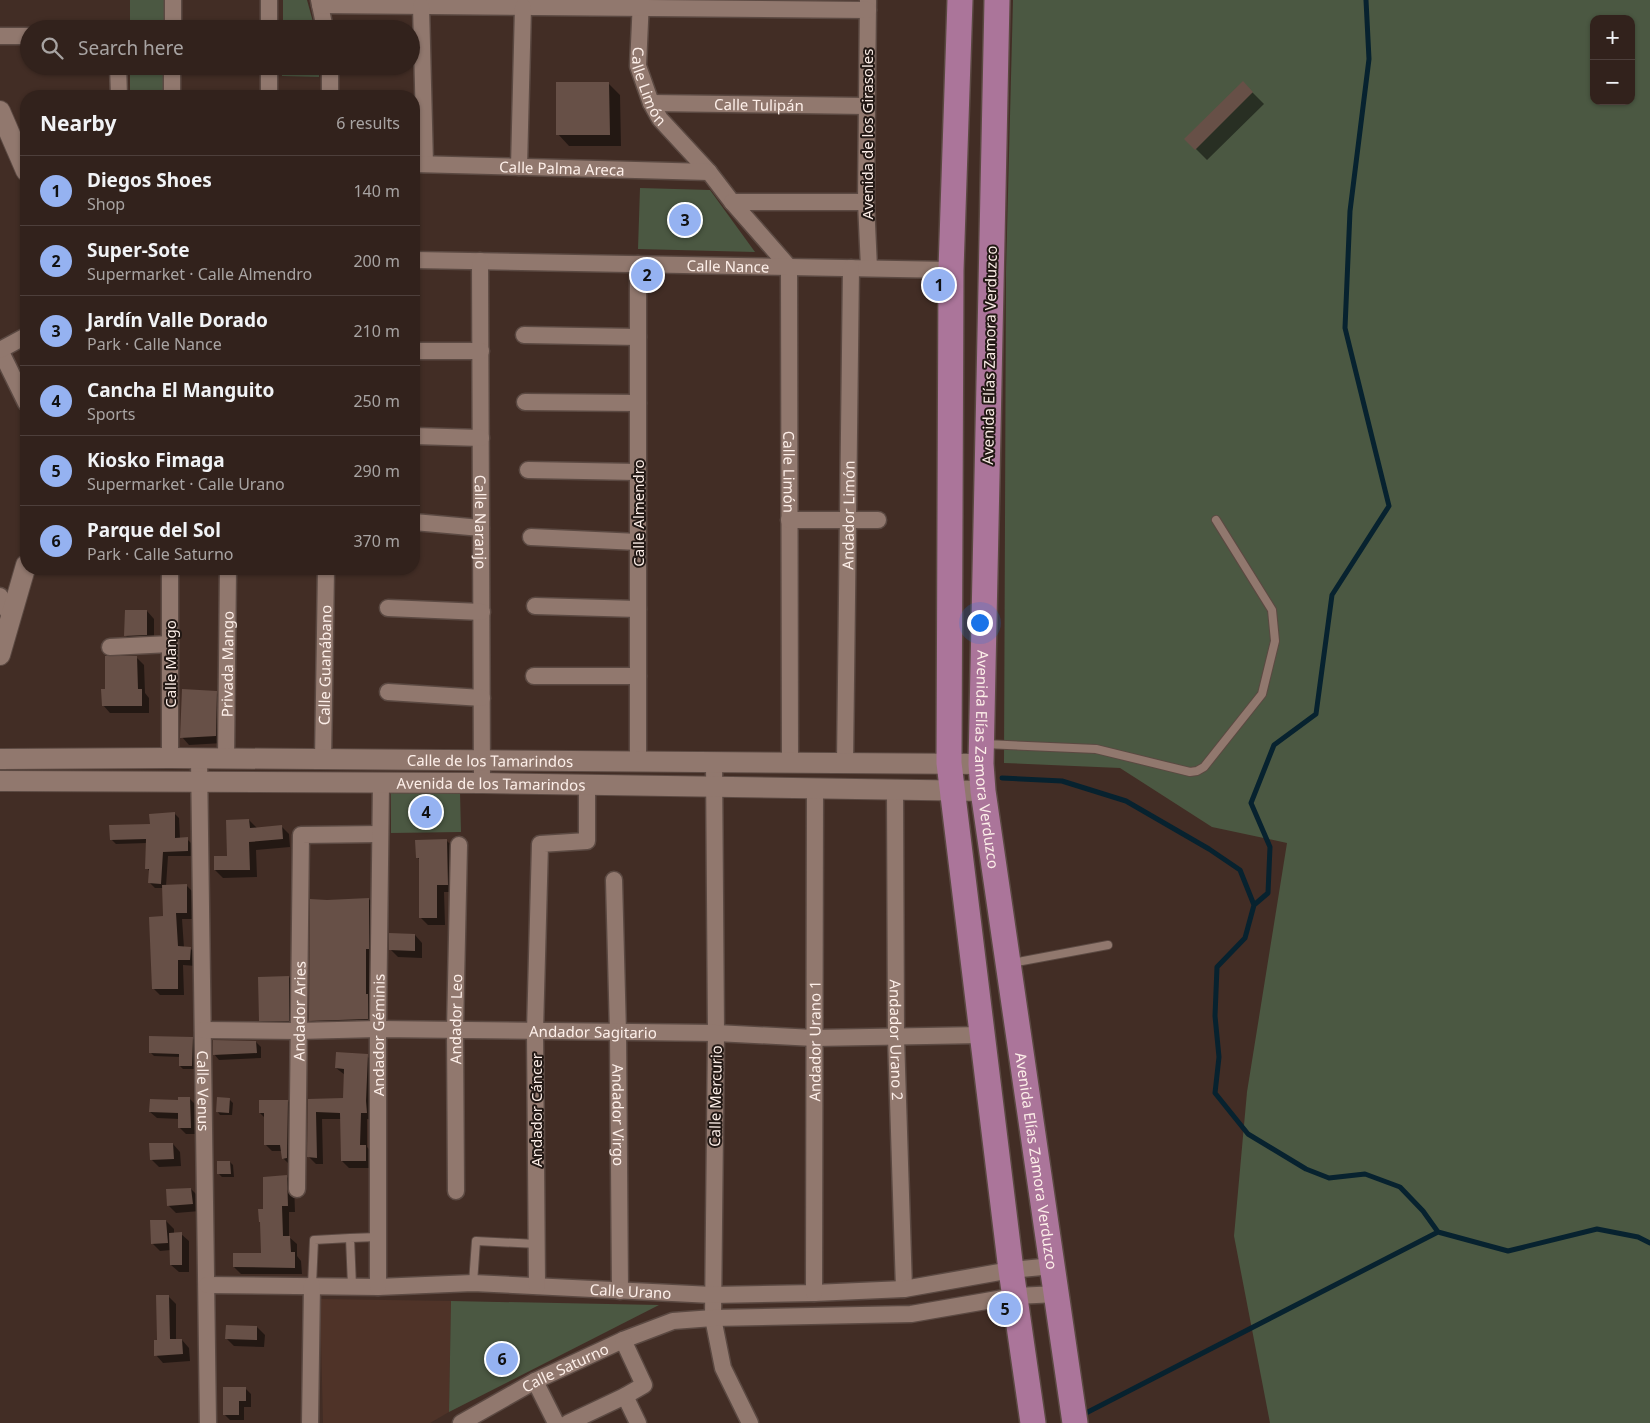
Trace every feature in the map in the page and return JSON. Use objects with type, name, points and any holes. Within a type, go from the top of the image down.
[{"type":"main road","points":[[960,0],[951,270],[949,764],[1011,1270],[1033,1423]]},
{"type":"main road","name":"Avenida Elías Zamora Verduzco","points":[[997,0],[982,754],[983,791],[1076,1423]]},
{"type":"street","points":[[173,0],[173,20]]},
{"type":"street","points":[[268,0],[269,20]]},
{"type":"street","points":[[323,20],[320,3],[523,7],[641,4],[868,5]]},
{"type":"street","name":"Calle Limón","points":[[641,4],[638,66],[651,103],[660,119],[709,172],[732,202],[789,267],[790,762]]},
{"type":"street","name":"Avenida de los Girasoles","points":[[868,5],[866,202],[869,268]]},
{"type":"street","points":[[420,90],[421,6]]},
{"type":"street","points":[[519,167],[523,7]]},
{"type":"street","points":[[0,36],[20,36]]},
{"type":"street","points":[[118,75],[119,90]]},
{"type":"street","points":[[172,75],[172,90]]},
{"type":"street","points":[[269,75],[269,90]]},
{"type":"street","points":[[330,75],[330,90]]},
{"type":"street","name":"Calle Tulipán","points":[[651,103],[866,106]]},
{"type":"street","points":[[0,111],[20,151]]},
{"type":"street","name":"Calle Palma Areca","points":[[420,164],[709,172]]},
{"type":"street","points":[[732,202],[866,202]]},
{"type":"street","name":"Calle Nance","points":[[420,260],[951,270]]},
{"type":"street","name":"Calle Naranjo","points":[[480,261],[482,783]]},
{"type":"street","name":"Calle Almendro","points":[[638,264],[638,762]]},
{"type":"street","name":"Andador Limón","points":[[845,763],[851,268]]},
{"type":"street","points":[[524,335],[638,337]]},
{"type":"street","points":[[20,339],[0,350],[20,392]]},
{"type":"street","points":[[420,351],[481,351]]},
{"type":"street","points":[[525,402],[638,404]]},
{"type":"street","points":[[420,436],[481,438]]},
{"type":"street","points":[[528,470],[638,472]]},
{"type":"street","points":[[789,520],[878,520]]},
{"type":"street","points":[[420,523],[481,528]]},
{"type":"street","points":[[531,537],[638,542]]},
{"type":"street","points":[[0,655],[23,575]]},
{"type":"street","name":"Calle Mango","points":[[170,575],[170,758]]},
{"type":"street","name":"Privada Mango","points":[[226,760],[228,575]]},
{"type":"street","name":"Calle Guanábano","points":[[323,760],[326,575]]},
{"type":"street","points":[[0,596],[10,616]]},
{"type":"street","points":[[535,606],[638,609]]},
{"type":"street","points":[[388,608],[482,612]]},
{"type":"street","points":[[110,647],[170,644]]},
{"type":"street","points":[[534,676],[638,676]]},
{"type":"street","points":[[388,692],[482,698]]},
{"type":"street","name":"Calle de los Tamarindos","points":[[0,759],[170,758],[226,760],[949,764],[982,754]]},
{"type":"street","name":"Calle Venus","points":[[199,759],[208,1423]]},
{"type":"street","name":"Calle Mercurio","points":[[714,762],[716,1033],[713,1318],[723,1368],[750,1423]]},
{"type":"street","name":"Avenida de los Tamarindos","points":[[0,781],[482,783],[983,791]]},
{"type":"street","name":"Andador Géminis","points":[[378,1287],[378,1029],[381,783]]},
{"type":"street","name":"Andador Cáncer","points":[[537,1286],[535,1032],[540,844],[587,841],[587,786]]},
{"type":"street","name":"Andador Urano 1","points":[[814,1293],[815,789]]},
{"type":"street","name":"Andador Urano 2","points":[[895,790],[896,1037],[904,1289]]},
{"type":"street","name":"Andador Aries","points":[[297,1189],[301,834],[380,834]]},
{"type":"street","name":"Andador Leo","points":[[456,1190],[455,1030],[459,846]]},
{"type":"street","name":"Andador Virgo","points":[[614,880],[618,1033],[620,1291]]},
{"type":"street","name":"Andador Sagitario","points":[[203,1030],[298,1031],[378,1029],[716,1033],[814,1038],[982,1035]]},
{"type":"street","name":"Calle Urano","points":[[207,1286],[312,1285],[378,1287],[473,1283],[712,1295],[814,1293],[904,1289],[1011,1270],[1053,1266]]},
{"type":"street","points":[[310,1423],[312,1285]]},
{"type":"street","name":"Calle Urano","points":[[673,1321],[713,1318],[910,1314],[1015,1296],[1057,1294]]},
{"type":"street","name":"Calle Saturno","points":[[461,1423],[535,1381],[623,1340],[673,1321]]},
{"type":"street","points":[[568,1423],[644,1385],[623,1340]]},
{"type":"street","points":[[535,1381],[556,1423]]},
{"type":"street","points":[[625,1396],[638,1423]]},
{"type":"lane","points":[[982,754],[1096,749],[1190,772],[1204,767],[1262,694],[1275,641],[1272,610],[1216,520]]},
{"type":"lane","points":[[1008,964],[1108,945]]},
{"type":"lane","points":[[312,1285],[314,1240],[378,1237]]},
{"type":"lane","points":[[350,1238],[352,1286]]},
{"type":"lane","points":[[473,1283],[476,1241],[537,1244]]},
{"type":"shaded area","points":[[320,1299],[451,1301],[449,1412],[430,1423],[323,1423]]},
{"type":"green space","points":[[130,0],[164,0],[164,20],[130,20]]},
{"type":"green space","points":[[283,0],[307,0],[313,20],[283,20]]},
{"type":"green space","points":[[1013,0],[1650,0],[1650,1423],[1270,1423],[1234,1236],[1247,1092],[1287,843],[1212,827],[1120,768],[1004,763],[1006,271]]},
{"type":"green space","points":[[130,75],[164,75],[164,90],[130,90]]},
{"type":"green space","points":[[319,75],[319,77],[282,76]]},
{"type":"green space","points":[[640,188],[710,190],[755,252],[638,249]]},
{"type":"green space","points":[[460,792],[461,832],[391,833],[391,793]]},
{"type":"green space","points":[[451,1301],[659,1305],[449,1412]]},
{"type":"building","points":[[1243,81],[1253,92],[1195,150],[1184,139]]},
{"type":"building","points":[[556,82],[609,82],[610,135],[556,135]]},
{"type":"building","points":[[125,610],[147,610],[147,635],[124,636]]},
{"type":"building","points":[[105,656],[137,656],[138,689],[142,689],[142,706],[102,706],[101,689],[105,689]]},
{"type":"building","points":[[182,689],[217,691],[216,736],[180,738]]},
{"type":"building","points":[[175,812],[175,838],[188,837],[188,851],[163,852],[161,884],[148,883],[149,869],[145,869],[146,839],[110,840],[109,825],[150,824],[149,814]]},
{"type":"building","points":[[249,819],[250,828],[282,825],[283,839],[249,842],[250,870],[214,870],[214,856],[227,856],[226,820]]},
{"type":"building","points":[[447,839],[448,885],[437,885],[437,918],[419,918],[419,858],[416,858],[415,840]]},
{"type":"building","points":[[187,884],[187,913],[176,913],[178,946],[191,947],[190,960],[178,960],[178,989],[152,989],[149,917],[163,916],[162,885]]},
{"type":"building","points":[[369,898],[369,949],[366,949],[368,1019],[309,1021],[310,899]]},
{"type":"building","points":[[389,933],[415,934],[415,951],[389,950]]},
{"type":"building","points":[[289,976],[289,1021],[259,1021],[258,977]]},
{"type":"building","points":[[149,1036],[193,1037],[192,1066],[179,1066],[179,1054],[149,1053]]},
{"type":"building","points":[[213,1040],[256,1041],[257,1053],[213,1055]]},
{"type":"building","points":[[336,1052],[368,1054],[367,1113],[361,1113],[360,1145],[366,1145],[366,1161],[341,1161],[340,1113],[316,1112],[317,1158],[307,1157],[308,1099],[343,1098],[344,1069],[335,1068]]},
{"type":"building","points":[[178,1097],[190,1097],[191,1128],[178,1128],[178,1113],[149,1112],[150,1099],[178,1100]]},
{"type":"building","points":[[217,1097],[230,1098],[229,1113],[216,1112]]},
{"type":"building","points":[[259,1100],[288,1100],[287,1158],[282,1159],[280,1145],[264,1145],[264,1113],[259,1113]]},
{"type":"building","points":[[149,1143],[173,1143],[174,1159],[150,1160]]},
{"type":"building","points":[[217,1161],[230,1161],[231,1174],[217,1174]]},
{"type":"building","points":[[287,1175],[288,1206],[282,1206],[283,1236],[290,1236],[291,1252],[295,1252],[295,1268],[233,1267],[233,1253],[261,1253],[258,1209],[263,1209],[263,1177]]},
{"type":"building","points":[[191,1188],[193,1204],[167,1206],[166,1189]]},
{"type":"building","points":[[150,1220],[166,1220],[168,1243],[151,1244]]},
{"type":"building","points":[[182,1232],[182,1265],[170,1265],[169,1233]]},
{"type":"building","points":[[156,1295],[169,1295],[170,1339],[182,1339],[183,1354],[154,1356],[154,1340],[157,1340]]},
{"type":"building","points":[[226,1325],[257,1326],[257,1340],[225,1339]]},
{"type":"building","points":[[223,1387],[246,1387],[246,1401],[239,1401],[239,1415],[223,1415]]},
{"type":"waterway","points":[[1254,905],[1268,893],[1270,847],[1251,803],[1274,745],[1316,714],[1332,595],[1389,506],[1345,328],[1350,211],[1369,59],[1366,0]]},
{"type":"waterway","points":[[1002,778],[1062,781],[1126,801],[1209,849],[1240,870],[1254,905],[1245,938],[1217,967],[1215,1016],[1219,1057],[1215,1093],[1248,1134],[1306,1169],[1329,1178],[1365,1174],[1400,1187],[1423,1211],[1438,1232]]},
{"type":"waterway","points":[[1084,1414],[1438,1232],[1508,1251],[1597,1229],[1638,1237],[1650,1243]]},
{"type":"place","name":"Jardín Valle Dorado","points":[[685,220]]},
{"type":"place","name":"Super-Sote","points":[[647,275]]},
{"type":"place","name":"Diegos Shoes","points":[[939,285]]},
{"type":"place","name":"Cancha El Manguito","points":[[426,812]]},
{"type":"place","name":"Kiosko Fimaga","points":[[1005,1309]]},
{"type":"place","name":"Parque del Sol","points":[[502,1359]]}]
